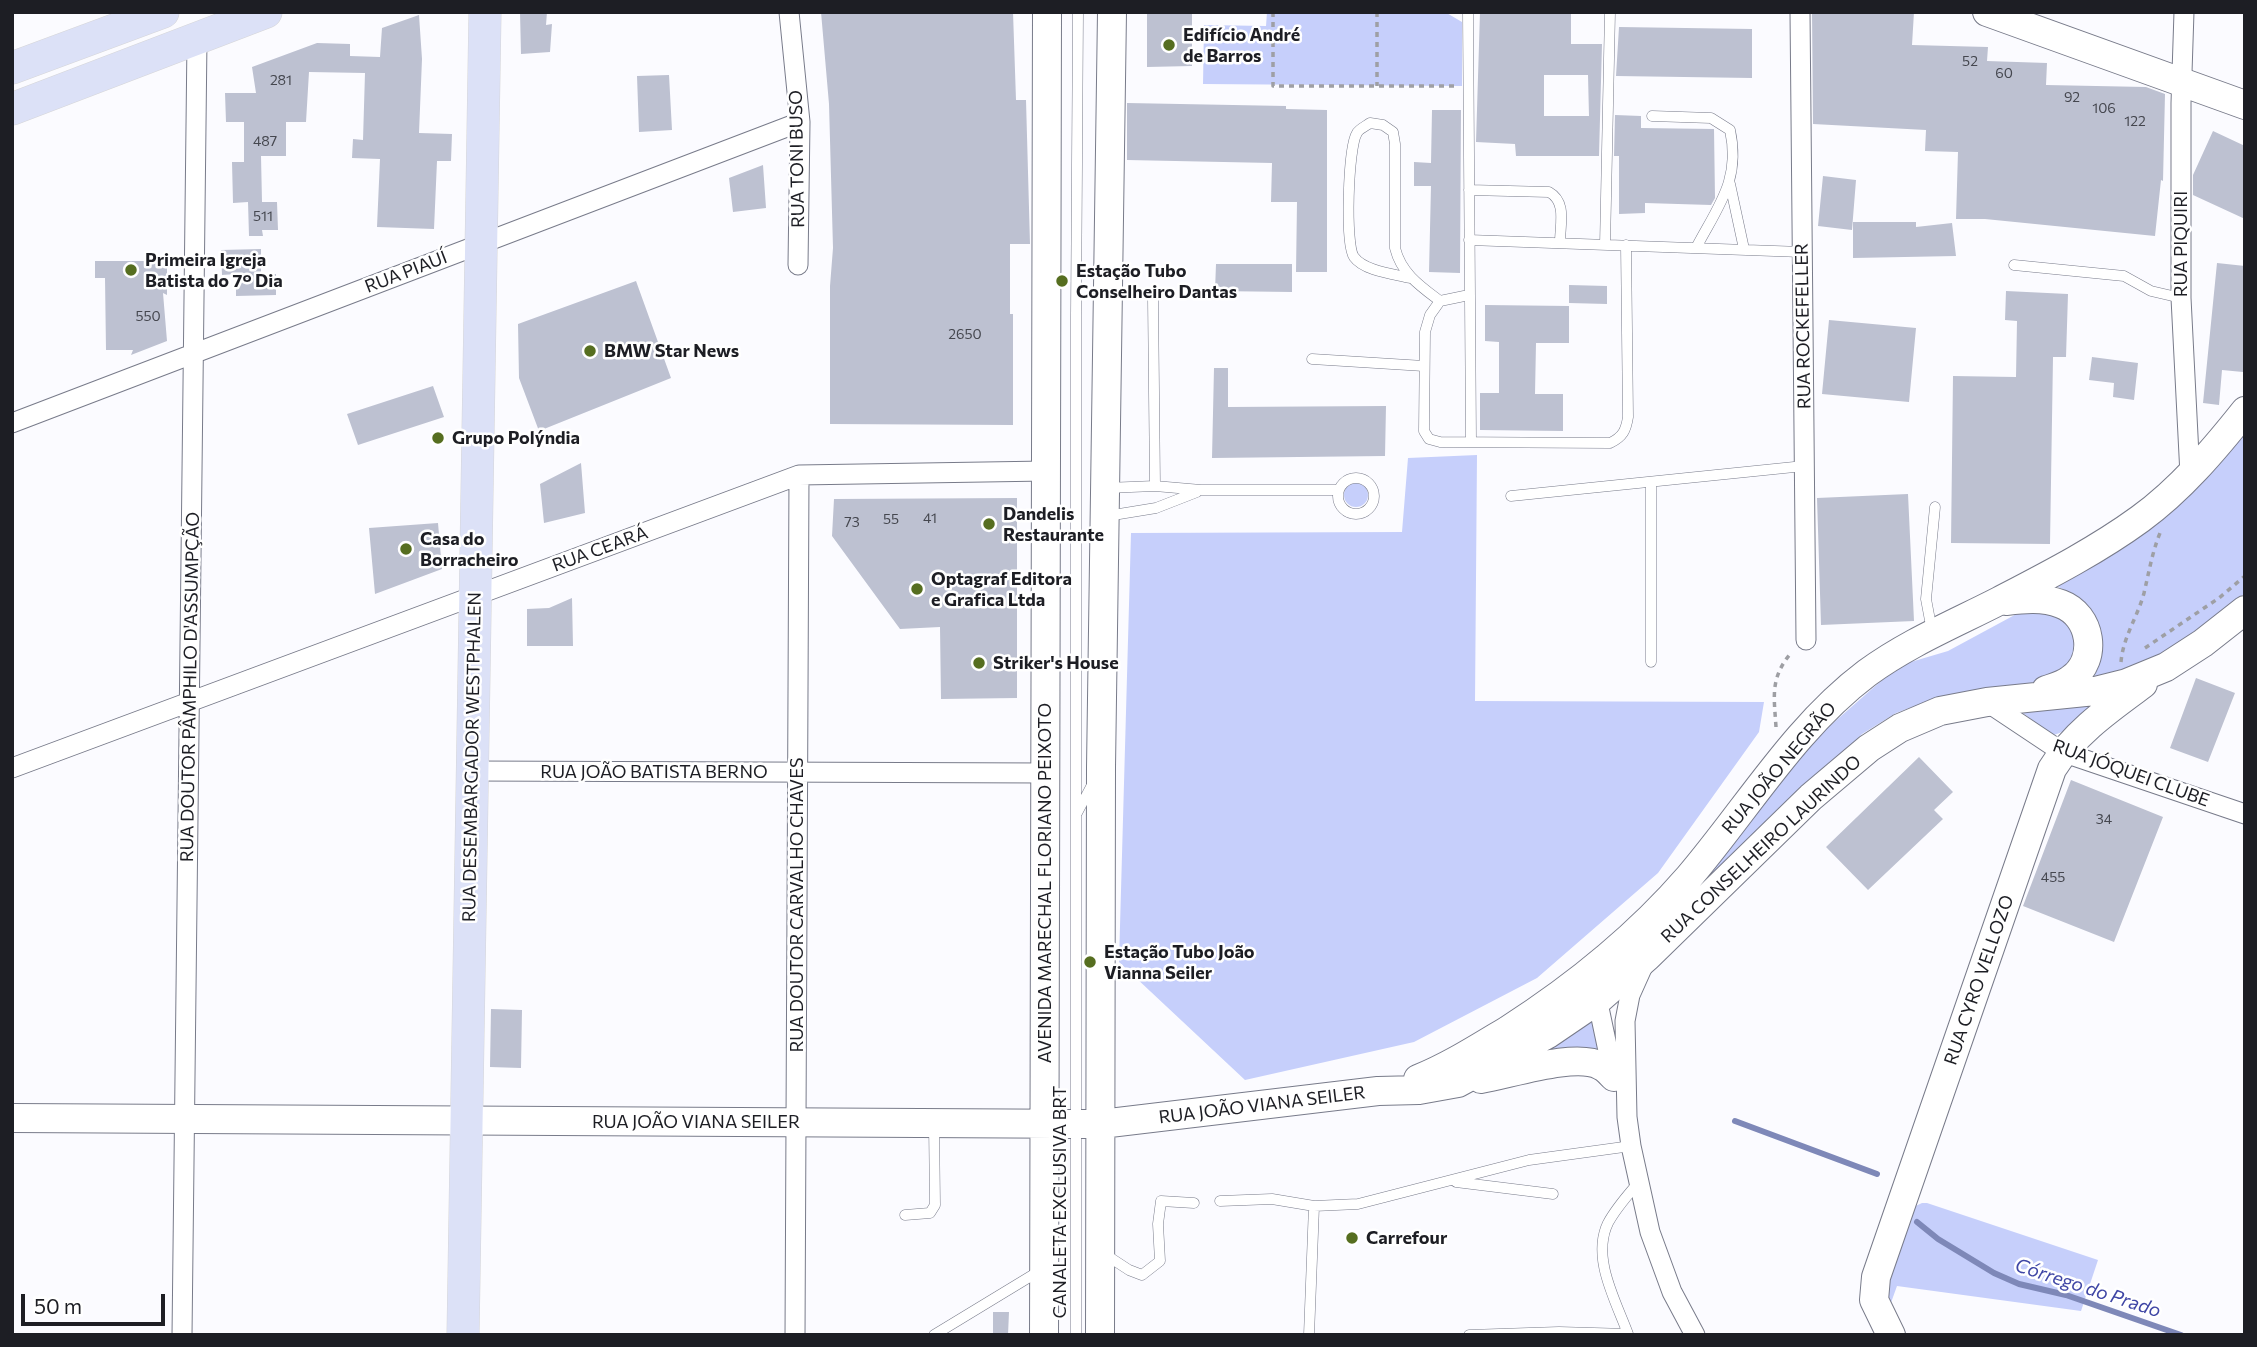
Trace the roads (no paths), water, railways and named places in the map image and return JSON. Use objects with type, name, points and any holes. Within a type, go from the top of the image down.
[{"type":"main road","points":[[163,12],[15,67],[20,106],[266,12]]},
{"type":"main road","name":"RUA DESEMBARGADOR WESTPHALEN","points":[[463,1335],[485,12]]},
{"type":"street","name":"RUA TONI BUSO","points":[[789,12],[800,122],[798,265]]},
{"type":"street","name":"AVENIDA MARECHAL FLORIANO PEIXOTO","points":[[1044,1335],[1047,12]]},
{"type":"street","points":[[1101,1335],[1101,1251],[1088,1124],[1101,767],[1112,12]]},
{"type":"street","name":"RUA ROCKEFELLER","points":[[1800,12],[1806,639]]},
{"type":"street","points":[[1987,12],[2245,105]]},
{"type":"street","name":"RUA PIQUIRI","points":[[2184,12],[2181,298],[2190,475]]},
{"type":"street","name":"RUA DOUTOR PÂMPHILO D'ASSUMPÇÃO","points":[[182,1335],[197,39]]},
{"type":"street","name":"RUA PIAUÍ","points":[[12,422],[800,122]]},
{"type":"street","name":"RUA JOÃO NEGRÃO","points":[[1591,971],[1649,920],[1681,885],[1828,706],[1866,674],[1900,651],[2099,547],[2141,518],[2190,475],[2245,411]]},
{"type":"street","name":"RUA CEARÁ","points":[[12,768],[799,475],[1046,471]]},
{"type":"street","name":"RUA DOUTOR CARVALHO CHAVES","points":[[795,1335],[799,475]]},
{"type":"street","points":[[1998,601],[2047,600],[2062,604],[2078,613],[2086,627],[2088,648],[2083,665],[2073,678],[2061,685],[2000,701]]},
{"type":"street","name":"RUA CONSELHEIRO LAURINDO","points":[[1598,1000],[1647,957],[1749,855],[1869,748],[1899,728],[1940,711],[2000,701],[2095,691],[2127,683],[2166,667],[2203,643],[2245,610]]},
{"type":"street","name":"RUA CYRO VELLOZO","points":[[1891,1335],[1874,1300],[1876,1277],[2052,769],[2062,752],[2084,730],[2166,667]]},
{"type":"street","name":"RUA JÓQUEI CLUBE","points":[[2000,701],[2062,752],[2245,814]]},
{"type":"street","name":"RUA JOÃO BATISTA BERNO","points":[[472,771],[1045,773]]},
{"type":"street","points":[[1647,957],[1630,995],[1625,1021],[1627,1117],[1650,1233],[1672,1292],[1695,1335]]},
{"type":"street","points":[[1591,971],[1614,1077],[1627,1117]]},
{"type":"street","name":"RUA JOÃO VIANA SEILER","points":[[1378,1091],[1420,1079],[1461,1059],[1542,1008],[1591,971]]},
{"type":"street","name":"RUA JOÃO VIANA SEILER","points":[[12,1118],[1088,1124],[1378,1091],[1419,1090],[1458,1083],[1548,1034],[1598,1000]]},
{"type":"street","points":[[1458,1083],[1571,1060],[1588,1061],[1602,1066],[1614,1077]]},
{"type":"lane","name":"CANALETA EXCLUSIVA BRT","points":[[1076,1335],[1088,1124],[1076,817],[1078,12]]},
{"type":"lane","points":[[1468,12],[1471,441]]},
{"type":"lane","points":[[1605,244],[1610,12]]},
{"type":"lane","points":[[1652,116],[1710,118],[1730,130],[1735,151],[1730,184],[1696,248]]},
{"type":"lane","points":[[1410,278],[1364,265],[1354,257],[1349,242],[1351,151],[1357,132],[1370,123],[1383,125],[1393,132],[1395,248],[1398,263],[1410,278],[1440,301]]},
{"type":"lane","points":[[1730,184],[1744,249]]},
{"type":"lane","points":[[1469,190],[1549,192],[1558,197],[1561,203],[1560,243]]},
{"type":"lane","points":[[1469,240],[1802,252]]},
{"type":"lane","points":[[1469,295],[1440,301],[1430,315],[1424,332],[1424,430],[1429,439],[1440,442],[1610,443],[1619,439],[1626,429],[1628,417],[1626,245]]},
{"type":"lane","points":[[2014,265],[2124,276],[2151,291],[2181,298]]},
{"type":"lane","points":[[1153,298],[1155,486]]},
{"type":"lane","points":[[1312,359],[1424,366]]},
{"type":"lane","points":[[1511,496],[1804,466]]},
{"type":"lane","points":[[1651,483],[1651,662]]},
{"type":"lane","points":[[1105,488],[1155,486],[1201,491],[1337,490]]},
{"type":"lane","points":[[1105,516],[1156,508],[1201,491]]},
{"type":"lane","points":[[1933,633],[1926,599],[1935,507]]},
{"type":"lane","name":"CANALETA EXCLUSIVA BRT","points":[[1076,817],[1101,767]]},
{"type":"lane","points":[[905,1214],[930,1213],[935,1205],[934,1123]]},
{"type":"lane","points":[[1220,1201],[1272,1199],[1314,1206],[1358,1204],[1529,1160],[1631,1146]]},
{"type":"lane","points":[[1452,1181],[1553,1194]]},
{"type":"lane","points":[[1469,1335],[1559,1332],[1628,1334],[1602,1260],[1607,1226],[1619,1205],[1639,1182]]},
{"type":"lane","points":[[1101,1251],[1129,1270],[1142,1275],[1160,1261],[1158,1224],[1161,1201],[1194,1203]]},
{"type":"lane","points":[[1309,1335],[1314,1206]]},
{"type":"lane","points":[[934,1335],[1044,1268]]},
{"type":"waterway","name":"Córrego do Prado","points":[[1735,1121],[1877,1174]]},
{"type":"waterway","name":"Córrego do Prado","points":[[1917,1222],[1938,1239],[1994,1273],[2019,1284],[2066,1295],[2181,1335]]},
{"type":"place","name":"Edifício André de Barros","points":[[1169,45]]},
{"type":"place","name":"Primeira Igreja Batista do 7° Dia","points":[[131,270]]},
{"type":"place","name":"Estação Tubo Conselheiro Dantas","points":[[1062,281]]},
{"type":"place","name":"BMW Star News","points":[[590,351]]},
{"type":"place","name":"Grupo Polýndia","points":[[438,438]]},
{"type":"place","name":"Dandelis Restaurante","points":[[989,524]]},
{"type":"place","name":"Casa do Borracheiro","points":[[406,549]]},
{"type":"place","name":"Optagraf Editora e Grafica Ltda","points":[[917,589]]},
{"type":"place","name":"Striker's House","points":[[979,663]]},
{"type":"place","name":"Estação Tubo João Vianna Seiler","points":[[1090,962]]},
{"type":"place","name":"Carrefour","points":[[1352,1238]]}]
